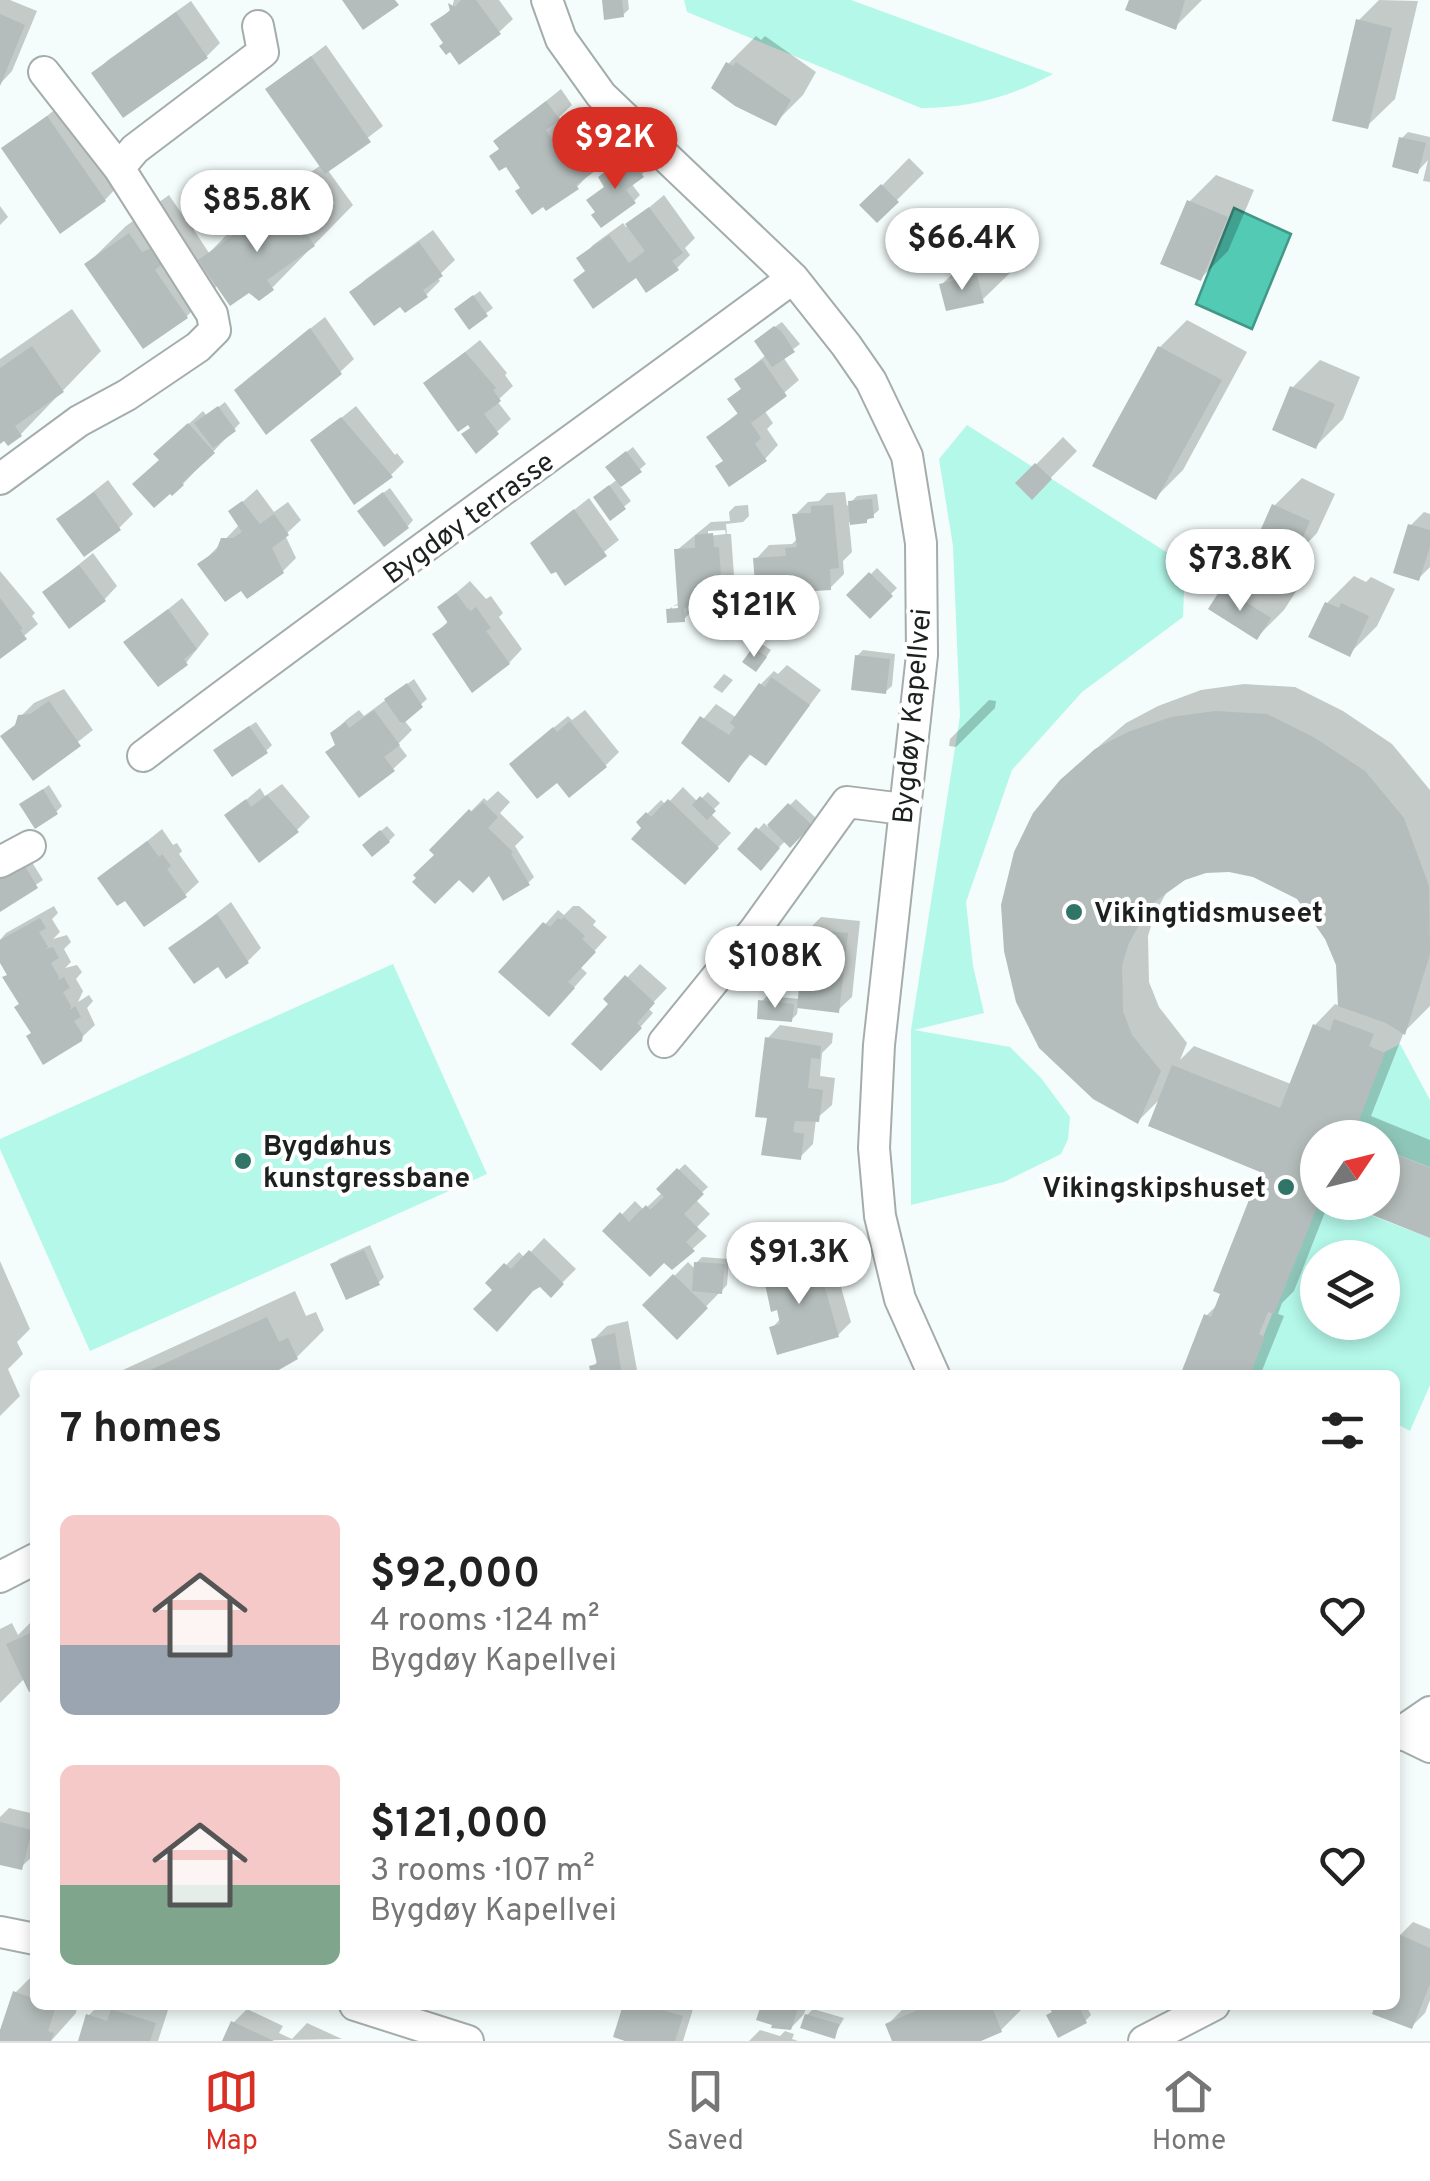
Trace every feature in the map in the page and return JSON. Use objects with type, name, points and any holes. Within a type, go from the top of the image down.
[{"type":"street","name":"Bygdøy Kapellvei","points":[[547,0],[561,39],[601,95],[793,278],[871,381],[907,456],[920,543],[922,655],[880,1045],[874,1148],[880,1216],[900,1299],[932,1370]]},
{"type":"street","points":[[119,168],[135,149],[268,39]]},
{"type":"street","points":[[0,479],[79,421],[184,356],[215,330],[212,314],[119,168],[44,72]]},
{"type":"street","name":"Bygdøy terrasse","points":[[143,756],[339,608],[530,473],[793,278]]},
{"type":"street","points":[[664,1042],[755,930],[847,802],[903,809]]},
{"type":"street","points":[[0,862],[30,846]]},
{"type":"street","points":[[0,1577],[30,1562]]},
{"type":"street","points":[[1412,1724],[1430,1746]]},
{"type":"street","points":[[0,1932],[30,1938]]},
{"type":"street","points":[[371,2010],[468,2041]]},
{"type":"street","points":[[1144,2041],[1204,2010]]},
{"type":"shaded area","points":[[684,0],[851,0],[1053,74],[990,100],[921,108],[687,12]]},
{"type":"shaded area","points":[[1234,208],[1291,234],[1252,329],[1196,304]]},
{"type":"shaded area","points":[[967,425],[1185,564],[1183,617],[1082,692],[1012,770],[966,902],[973,966],[984,1013],[914,1030],[1010,1047],[1041,1078],[1070,1117],[1068,1139],[1061,1154],[1004,1182],[911,1205],[911,1030],[960,716],[953,546],[939,459]]},
{"type":"shaded area","name":"Bygdøhus kunstgressbane","points":[[393,964],[487,1174],[90,1351],[0,1149],[0,1139]]},
{"type":"shaded area","points":[[1400,1044],[1430,1100],[1430,1167],[1400,1156],[1400,1120],[1357,1120],[1383,1053]]},
{"type":"shaded area","points":[[1309,1220],[1383,1220],[1430,1238],[1430,1385],[1410,1431],[1400,1426],[1400,1370],[1250,1370],[1300,1244],[1300,1340],[1400,1340],[1400,1240],[1302,1240]]},
{"type":"building","points":[[342,0],[395,0],[399,5],[363,30]]},
{"type":"building","points":[[461,0],[476,0],[501,34],[459,65],[450,52],[446,55],[439,46],[443,43],[430,24],[450,11],[448,3],[455,7]]},
{"type":"building","points":[[602,0],[622,0],[624,17],[604,20]]},
{"type":"building","points":[[1129,0],[1185,0],[1176,30],[1125,10]]},
{"type":"building","points":[[176,12],[208,58],[123,118],[91,73]]},
{"type":"building","points":[[0,14],[25,25],[0,86]]},
{"type":"building","points":[[1356,19],[1392,28],[1368,129],[1332,121]]},
{"type":"building","points":[[311,56],[371,142],[325,174],[265,89]]},
{"type":"building","points":[[726,62],[733,66],[736,62],[791,100],[776,126],[735,106],[711,88]]},
{"type":"building","points":[[546,101],[560,120],[546,130],[552,139],[556,136],[560,143],[556,145],[573,169],[587,159],[595,171],[576,185],[579,189],[546,211],[543,207],[532,215],[515,191],[520,188],[506,167],[499,171],[489,156],[499,149],[493,141]]},
{"type":"building","points":[[47,116],[106,201],[60,234],[1,148]]},
{"type":"building","points":[[1399,137],[1426,143],[1418,174],[1392,167]]},
{"type":"building","points":[[628,155],[644,177],[626,190],[636,203],[601,228],[586,200],[604,187],[598,177]]},
{"type":"building","points":[[881,184],[899,202],[877,223],[859,205]]},
{"type":"building","points":[[283,200],[315,246],[267,280],[274,290],[259,301],[249,293],[230,306],[198,260]]},
{"type":"building","points":[[1187,200],[1228,217],[1201,281],[1160,264]]},
{"type":"building","points":[[649,207],[683,253],[672,261],[679,270],[646,293],[636,278],[593,309],[573,280],[585,271],[576,258],[609,235],[629,263],[645,251],[625,224]]},
{"type":"building","points":[[129,233],[142,252],[154,247],[165,262],[155,270],[188,318],[143,349],[84,264]]},
{"type":"building","points":[[419,242],[443,276],[423,290],[428,297],[405,313],[400,307],[374,326],[349,292]]},
{"type":"building","points":[[977,275],[984,303],[946,311],[939,284]]},
{"type":"building","points":[[473,295],[488,316],[469,330],[454,309]]},
{"type":"building","points":[[774,326],[795,352],[772,367],[754,341]]},
{"type":"building","points":[[310,328],[342,374],[266,435],[234,390]]},
{"type":"building","points":[[32,346],[64,392],[15,426],[22,436],[8,446],[4,441],[0,444],[0,368]]},
{"type":"building","points":[[1158,346],[1222,380],[1156,500],[1092,466]]},
{"type":"building","points":[[465,352],[496,388],[493,390],[501,401],[484,414],[499,434],[476,454],[461,434],[470,428],[468,425],[458,432],[423,383]]},
{"type":"building","points":[[762,360],[787,396],[751,423],[761,438],[755,444],[767,461],[729,487],[715,466],[723,461],[706,437],[738,414],[727,399],[741,389],[734,379]]},
{"type":"building","points":[[1290,386],[1335,404],[1316,449],[1272,430]]},
{"type":"building","points":[[218,406],[236,431],[213,448],[194,423]]},
{"type":"building","points":[[341,417],[393,477],[354,505],[310,440]]},
{"type":"building","points":[[188,423],[215,453],[172,496],[154,508],[132,484],[159,460],[153,454]]},
{"type":"building","points":[[626,451],[642,472],[621,487],[605,467]]},
{"type":"building","points":[[1035,463],[1052,479],[1032,500],[1015,483]]},
{"type":"building","points":[[609,485],[626,509],[610,521],[593,497]]},
{"type":"building","points":[[94,492],[121,530],[84,557],[56,519]]},
{"type":"building","points":[[383,492],[409,528],[384,547],[357,511]]},
{"type":"building","points":[[872,499],[874,518],[850,525],[848,501]]},
{"type":"building","points":[[242,501],[260,524],[274,514],[289,535],[272,548],[284,573],[247,599],[241,591],[225,602],[197,564],[216,551],[221,538],[233,538],[242,532],[228,511]]},
{"type":"building","points":[[1272,504],[1310,521],[1291,564],[1253,547]]},
{"type":"building","points":[[833,505],[839,568],[830,569],[831,590],[756,595],[753,558],[786,556],[785,548],[797,547],[792,514],[811,513],[811,506]]},
{"type":"building","points":[[574,509],[607,556],[565,586],[556,572],[551,574],[530,543]]},
{"type":"building","points":[[1408,524],[1430,530],[1430,547],[1419,581],[1393,573]]},
{"type":"building","points":[[713,533],[714,547],[719,547],[723,605],[684,608],[685,622],[667,623],[666,609],[678,608],[674,549],[695,548],[695,535]]},
{"type":"building","points":[[79,565],[106,601],[69,629],[42,592]]},
{"type":"building","points":[[869,572],[893,596],[870,619],[846,595]]},
{"type":"building","points":[[1222,587],[1271,618],[1257,640],[1208,609]]},
{"type":"building","points":[[456,593],[471,611],[476,607],[491,628],[486,631],[510,664],[472,693],[432,634],[448,623],[437,607]]},
{"type":"building","points":[[0,598],[27,639],[0,659]]},
{"type":"building","points":[[1325,602],[1339,608],[1341,603],[1369,616],[1350,657],[1308,637]]},
{"type":"building","points":[[168,609],[197,649],[184,659],[188,665],[158,687],[123,642]]},
{"type":"building","points":[[753,647],[767,657],[756,672],[742,662]]},
{"type":"building","points":[[855,655],[890,659],[886,694],[851,690]]},
{"type":"building","points":[[771,677],[810,705],[766,766],[749,754],[729,783],[681,743],[700,716],[729,735],[735,727],[730,723],[759,683],[765,687]]},
{"type":"building","points":[[407,683],[423,707],[404,723],[384,699]]},
{"type":"building","points":[[49,701],[81,746],[33,781],[0,736],[15,725],[18,715],[30,714]]},
{"type":"building","points":[[374,710],[400,745],[384,757],[395,771],[359,798],[325,752],[335,745],[330,733],[345,722],[349,728]]},
{"type":"building","name":"Vikingtidsmuseet","points":[[1215,711],[1267,714],[1315,738],[1365,771],[1404,818],[1429,886],[1430,954],[1405,1035],[1386,1023],[1338,1006],[1336,965],[1325,939],[1297,899],[1253,877],[1229,872],[1206,873],[1185,880],[1150,905],[1122,965],[1123,1011],[1132,1035],[1161,1071],[1138,1124],[1093,1099],[1039,1048],[1016,1002],[1004,951],[1001,905],[1014,852],[1033,813],[1060,780],[1095,749],[1128,732],[1171,717]]},
{"type":"building","points":[[570,721],[607,767],[569,798],[557,783],[537,799],[509,764],[553,727],[557,732]]},
{"type":"building","points":[[249,726],[268,753],[232,777],[213,750]]},
{"type":"building","points":[[43,789],[58,814],[35,829],[19,804]]},
{"type":"building","points":[[267,795],[299,832],[259,863],[224,815],[246,799],[251,807]]},
{"type":"building","points":[[700,796],[716,811],[707,820],[692,805]]},
{"type":"building","points":[[668,799],[719,848],[685,885],[631,839],[641,828],[636,822],[646,812],[651,817]]},
{"type":"building","points":[[483,802],[498,817],[488,828],[513,852],[530,885],[503,901],[489,876],[473,893],[459,880],[435,904],[412,882],[416,878],[413,875],[434,855],[429,850],[469,809],[472,812]]},
{"type":"building","points":[[788,803],[812,825],[790,848],[767,825]]},
{"type":"building","points":[[756,827],[780,848],[761,871],[737,849]]},
{"type":"building","points":[[380,830],[390,842],[372,857],[362,845]]},
{"type":"building","points":[[147,841],[171,866],[167,869],[187,897],[144,927],[125,901],[117,906],[97,878]]},
{"type":"building","points":[[23,863],[38,888],[0,912],[0,877]]},
{"type":"building","points":[[217,914],[249,963],[226,979],[218,967],[194,984],[168,948]]},
{"type":"building","points":[[564,917],[596,952],[568,982],[575,988],[549,1017],[498,972],[543,922],[550,927]]},
{"type":"building","points":[[40,918],[46,928],[39,932],[48,947],[45,949],[53,947],[59,958],[51,963],[58,980],[64,977],[70,988],[63,992],[70,1010],[75,1006],[81,1017],[74,1021],[83,1035],[82,1041],[43,1065],[26,1036],[31,1033],[14,1007],[19,1004],[2,977],[7,975],[0,963],[0,940]]},
{"type":"building","points":[[805,929],[848,933],[839,1013],[797,1008]]},
{"type":"building","points":[[625,975],[655,1003],[637,1023],[642,1028],[601,1071],[571,1044],[608,1004],[603,999]]},
{"type":"building","points":[[758,1000],[794,1004],[792,1022],[757,1019]]},
{"type":"building","name":"Vikingskipshuset","points":[[1334,1019],[1374,1034],[1369,1046],[1385,1053],[1359,1120],[1300,1120],[1300,1220],[1312,1220],[1304,1240],[1300,1240],[1300,1250],[1274,1314],[1268,1312],[1259,1334],[1265,1337],[1252,1370],[1182,1370],[1204,1314],[1211,1317],[1220,1294],[1213,1291],[1260,1172],[1148,1126],[1172,1065],[1280,1108],[1313,1024],[1330,1031]]},
{"type":"building","points":[[765,1037],[821,1046],[820,1059],[811,1058],[808,1088],[823,1090],[819,1122],[795,1121],[793,1132],[804,1134],[801,1160],[761,1155],[767,1118],[755,1117]]},
{"type":"building","points":[[1400,1156],[1430,1168],[1430,1238],[1385,1220],[1400,1220]]},
{"type":"building","points":[[677,1168],[704,1194],[684,1214],[699,1229],[686,1242],[695,1251],[672,1270],[664,1263],[650,1277],[602,1231],[620,1212],[629,1222],[646,1205],[650,1210],[664,1197],[656,1189]]},
{"type":"building","points":[[364,1250],[380,1285],[346,1300],[330,1264]]},
{"type":"building","points":[[529,1250],[564,1284],[551,1298],[540,1287],[533,1291],[497,1332],[473,1309],[492,1290],[485,1283],[504,1263],[511,1269]]},
{"type":"building","points":[[802,1261],[808,1271],[819,1267],[839,1337],[777,1355],[769,1327],[780,1324],[777,1310],[771,1312],[762,1270]]},
{"type":"building","points":[[694,1262],[725,1264],[722,1294],[692,1291]]},
{"type":"building","points":[[673,1274],[708,1308],[677,1340],[642,1305]]},
{"type":"building","points":[[267,1317],[279,1342],[288,1338],[298,1359],[279,1370],[150,1370]]},
{"type":"building","points":[[615,1333],[621,1370],[590,1370],[589,1366],[597,1364],[591,1339]]},
{"type":"building","points":[[30,1633],[29,1692],[6,1644]]},
{"type":"building","points":[[0,1822],[30,1830],[22,1870],[0,1865]]},
{"type":"building","points":[[1400,1935],[1430,1948],[1430,1984],[1412,2029],[1372,2014],[1373,2010],[1400,2010]]},
{"type":"building","points":[[13,1991],[30,1997],[30,2010],[55,2010],[48,2031],[54,2033],[51,2041],[0,2041]]},
{"type":"building","points":[[114,2010],[156,2023],[150,2041],[78,2041],[86,2014],[107,2021]]},
{"type":"building","points":[[621,2010],[663,2010],[683,2016],[675,2041],[625,2041],[613,2037]]},
{"type":"building","points":[[759,2010],[797,2010],[791,2030],[771,2028],[772,2025],[756,2020]]},
{"type":"building","points":[[917,2010],[993,2010],[1002,2032],[981,2041],[892,2041],[885,2024]]},
{"type":"building","points":[[1080,2010],[1087,2023],[1058,2038],[1046,2015]]},
{"type":"building","points":[[805,2014],[839,2024],[835,2039],[800,2028]]},
{"type":"building","points":[[231,2021],[274,2041],[222,2041]]},
{"type":"place","name":"Vikingtidsmuseet","points":[[1074,912]]},
{"type":"place","name":"Bygdøhus kunstgressbane","points":[[243,1161]]},
{"type":"place","name":"Vikingskipshuset","points":[[1286,1187]]}]
